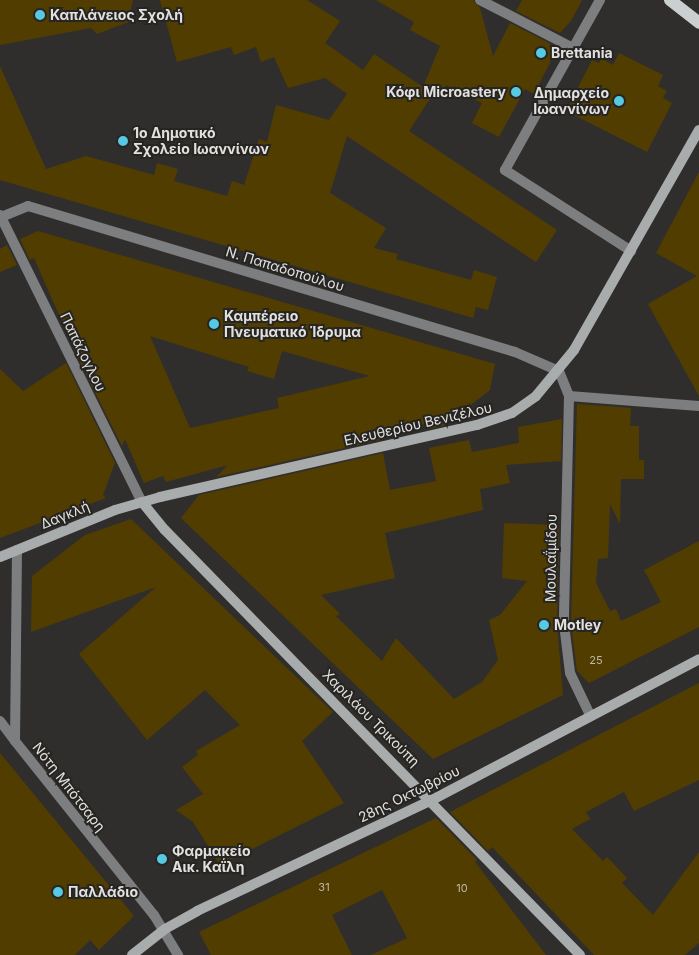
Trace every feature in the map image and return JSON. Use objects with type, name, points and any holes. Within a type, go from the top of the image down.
[{"type":"main road","points":[[670,0],[699,23]]},
{"type":"main road","name":"Ελευθερίου Βενιζέλου","points":[[142,502],[500,419],[536,396],[559,370],[631,251],[699,130]]},
{"type":"main road","name":"Δαγκλή","points":[[0,556],[142,502]]},
{"type":"main road","name":"Χαριλάου Τρικούπη","points":[[142,502],[165,530],[432,800],[580,955]]},
{"type":"main road","name":"28ης Οκτωβρίου","points":[[132,955],[165,929],[432,800],[699,658]]},
{"type":"street","points":[[480,0],[573,48]]},
{"type":"street","points":[[600,0],[505,170],[631,251]]},
{"type":"street","name":"Ν. Παπαδοπούλου","points":[[0,216],[28,206],[515,352],[559,370]]},
{"type":"street","name":"Παπάζογλου","points":[[0,216],[142,502]]},
{"type":"street","points":[[559,370],[569,396],[699,406]]},
{"type":"street","name":"Μουλαΐμίδου","points":[[569,396],[564,624],[570,673],[590,716]]},
{"type":"street","name":"Νότη Μπότσαρη","points":[[18,550],[15,741],[165,929],[178,955]]},
{"type":"street","points":[[0,722],[15,741]]},
{"type":"building","name":"Καπλάνειος Σχολή","points":[[0,0],[133,0],[128,22],[97,34],[91,28],[0,45]]},
{"type":"building","points":[[160,0],[307,0],[340,21],[325,43],[363,70],[374,54],[423,87],[440,46],[410,30],[414,22],[376,0],[473,0],[480,8],[493,56],[510,23],[549,43],[557,49],[534,94],[525,89],[499,137],[472,123],[482,103],[446,85],[441,98],[428,90],[433,94],[409,131],[557,230],[536,262],[347,136],[330,193],[386,228],[374,248],[398,254],[396,259],[471,280],[474,270],[497,277],[488,310],[476,307],[473,318],[0,180],[0,66],[46,169],[86,156],[154,175],[157,163],[178,169],[174,181],[227,196],[232,181],[244,185],[259,139],[267,142],[276,105],[329,120],[347,94],[325,78],[288,88],[274,57],[261,62],[256,47],[234,55],[231,47],[177,62]]},
{"type":"building","points":[[522,0],[582,0],[571,21],[560,33],[516,11]]},
{"type":"building","name":"Δημαρχείο Ιωαννίνων","points":[[619,53],[663,75],[658,86],[667,91],[663,98],[672,103],[647,152],[566,111],[592,60],[599,63],[601,58],[613,65]]},
{"type":"building","points":[[699,172],[699,396],[648,304],[697,276],[656,253]]},
{"type":"building","points":[[38,231],[495,364],[490,390],[445,425],[426,430],[425,424],[378,433],[380,440],[216,477],[228,465],[166,482],[163,476],[144,483],[125,439],[122,446],[77,356],[34,258],[30,260],[20,239]],"holes":[[[150,336],[249,367],[247,371],[274,379],[282,351],[370,376],[277,398],[279,408],[190,428]]]},
{"type":"building","points":[[7,245],[17,265],[0,272],[0,249]]},
{"type":"building","points":[[66,363],[115,463],[103,495],[106,498],[0,538],[0,369],[23,391]]},
{"type":"building","points":[[577,404],[631,408],[630,426],[639,426],[639,460],[644,460],[644,479],[621,479],[620,524],[610,504],[608,558],[598,559],[596,583],[610,611],[616,609],[621,621],[661,602],[644,570],[699,541],[699,627],[589,683],[577,671],[571,624]]},
{"type":"building","points":[[562,419],[561,461],[506,465],[510,483],[480,489],[483,510],[385,533],[395,578],[321,595],[340,614],[336,616],[382,661],[396,638],[454,699],[482,682],[498,660],[489,620],[500,615],[527,581],[502,578],[504,523],[559,525],[557,624],[563,695],[433,759],[181,518],[199,495],[383,453],[390,490],[436,481],[429,448],[469,440],[472,452],[519,443],[518,427]]},
{"type":"building","points":[[131,519],[333,712],[302,741],[344,803],[220,865],[193,822],[176,810],[203,794],[182,767],[198,755],[196,751],[240,725],[205,690],[147,740],[79,654],[156,587],[31,632],[32,576],[85,535]]},
{"type":"building","points":[[699,683],[699,780],[634,811],[624,792],[586,812],[590,819],[572,829],[603,861],[607,857],[627,878],[622,883],[653,915],[699,852],[699,943],[685,955],[594,955],[492,847],[488,851],[450,812]]},
{"type":"building","points":[[0,753],[134,916],[99,950],[90,940],[75,955],[0,955]]},
{"type":"building","points":[[436,818],[477,860],[475,862],[546,955],[371,955],[407,938],[382,890],[332,915],[352,955],[211,955],[199,932]]},
{"type":"place","name":"Καπλάνειος Σχολή","points":[[40,15]]},
{"type":"place","name":"Brettania","points":[[541,53]]},
{"type":"place","name":"Κόφι Microastery","points":[[516,92]]},
{"type":"place","name":"Δημαρχείο Ιωαννίνων","points":[[619,101]]},
{"type":"place","name":"1ο Δημοτικό Σχολείο Ιωαννίνων","points":[[123,141]]},
{"type":"place","name":"Καμπέρειο Πνευματικό Ίδρυμα","points":[[214,324]]},
{"type":"place","name":"Motley","points":[[544,625]]},
{"type":"place","name":"Φαρμακείο Αικ. Καΐλη","points":[[162,859]]},
{"type":"place","name":"Παλλάδιο","points":[[58,892]]}]
